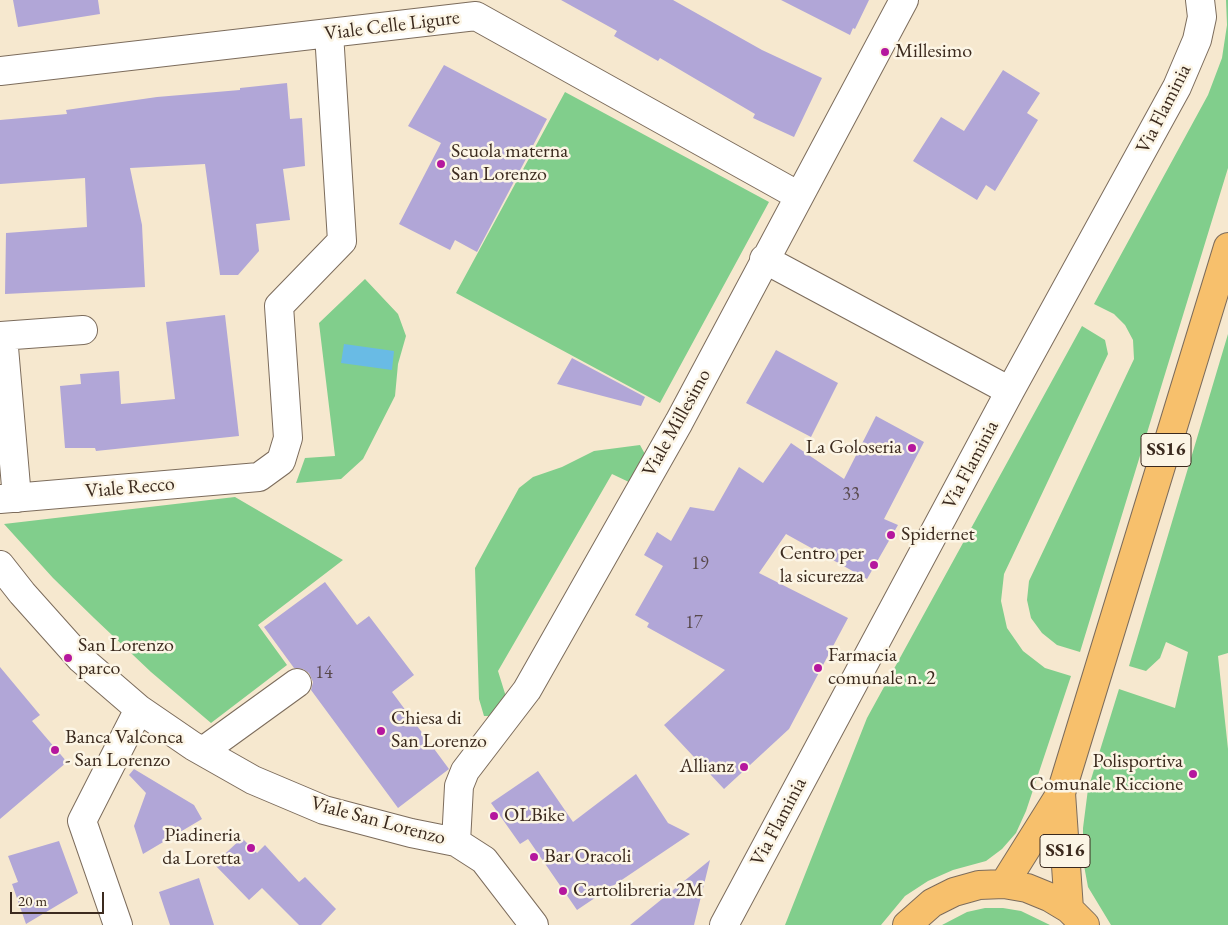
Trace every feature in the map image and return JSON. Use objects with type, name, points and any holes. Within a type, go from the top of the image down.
[{"type":"main road","name":"SS16","points":[[1004,884],[1061,793],[1228,247]]},
{"type":"main road","name":"SS16","points":[[1061,793],[1077,917]]},
{"type":"main road","points":[[907,925],[932,903],[954,892],[979,885],[1004,884],[1028,888],[1049,897],[1077,917]]},
{"type":"street","name":"Viale Millesimo","points":[[456,842],[459,786],[465,772],[527,690],[678,422],[904,0]]},
{"type":"street","name":"Via Flaminia","points":[[724,925],[1010,391],[1177,87],[1198,40],[1202,17],[1200,0]]},
{"type":"street","name":"Viale Celle Ligure","points":[[0,71],[329,33],[443,10],[476,16],[799,196]]},
{"type":"street","name":"Viale Recco","points":[[8,499],[259,477],[282,462],[288,438],[279,306],[342,241],[329,33]]},
{"type":"street","points":[[764,259],[1010,391]]},
{"type":"street","points":[[8,499],[1,336],[83,330]]},
{"type":"street","name":"Viale San Lorenzo","points":[[0,565],[22,593],[82,659],[139,709],[203,751],[253,780],[324,810],[410,833],[456,842],[484,860],[534,925]]},
{"type":"street","points":[[203,751],[297,683]]},
{"type":"street","points":[[118,925],[82,821],[139,709]]},
{"type":"green space","points":[[1226,0],[1228,0],[1228,168],[1080,652],[1057,645],[1042,633],[1031,618],[1027,600],[1029,581],[1134,359],[1133,340],[1125,325],[1114,314],[1094,304],[1208,95],[1222,58],[1227,25]]},
{"type":"green space","points":[[565,92],[769,202],[660,403],[456,293]]},
{"type":"green space","points":[[365,279],[398,314],[406,336],[398,364],[395,396],[363,459],[341,479],[296,483],[305,458],[335,456],[319,323]]},
{"type":"green space","points":[[1082,326],[1105,340],[1108,354],[1004,574],[1001,601],[1007,628],[1023,651],[1045,668],[1071,676],[1026,811],[1016,833],[1002,849],[986,861],[953,870],[928,881],[905,896],[881,925],[785,925],[867,718]]},
{"type":"green space","points":[[1228,334],[1228,653],[1218,656],[1228,749],[1228,925],[1111,925],[1088,887],[1083,860],[1083,828],[1088,789],[1119,689],[1175,708],[1188,652],[1166,642],[1160,658],[1146,671],[1129,666]]},
{"type":"green space","points":[[640,445],[646,456],[631,483],[612,474],[498,671],[507,700],[497,716],[484,716],[479,699],[475,568],[519,488],[533,477],[562,467],[594,451]]},
{"type":"green space","points":[[235,497],[343,560],[258,625],[287,665],[211,723],[151,672],[94,618],[53,578],[4,524]]},
{"type":"green space","points":[[985,908],[1021,911],[1050,925],[942,925],[967,912]]},
{"type":"water","points":[[344,344],[394,351],[392,370],[341,363]]},
{"type":"building","points":[[13,0],[98,0],[100,14],[18,27]]},
{"type":"building","points":[[561,0],[673,0],[762,50],[822,78],[794,137],[753,118],[755,114],[660,58],[658,61],[614,36],[617,31]]},
{"type":"building","points":[[781,0],[869,0],[855,29],[853,28],[850,35]]},
{"type":"building","points":[[444,65],[547,119],[477,252],[455,240],[450,250],[399,224],[441,143],[408,126]]},
{"type":"building","points":[[1003,70],[1040,93],[1027,113],[1038,120],[995,191],[986,185],[977,200],[913,161],[941,117],[964,131]]},
{"type":"building","points":[[287,83],[290,119],[302,118],[305,166],[283,169],[290,220],[256,224],[259,251],[238,275],[220,275],[205,164],[130,168],[142,225],[145,287],[5,294],[6,233],[87,227],[85,178],[0,184],[0,120],[67,114],[66,110],[157,97],[240,90],[240,88]]},
{"type":"building","points":[[225,315],[239,436],[96,451],[95,448],[65,448],[60,386],[81,384],[80,374],[119,371],[121,404],[175,399],[166,322]]},
{"type":"building","points":[[776,350],[838,383],[811,437],[746,403]]},
{"type":"building","points":[[572,358],[645,397],[641,406],[557,384]]},
{"type":"building","points":[[876,416],[924,442],[884,519],[898,525],[867,579],[786,534],[759,573],[848,618],[789,729],[724,789],[664,725],[725,670],[647,627],[649,623],[635,615],[663,566],[644,555],[657,532],[671,541],[690,507],[714,511],[739,467],[763,483],[791,443],[844,479]]},
{"type":"building","name":"Chiesa di San Lorenzo","points":[[325,582],[357,625],[369,616],[414,675],[392,692],[449,769],[398,808],[311,690],[313,682],[309,673],[303,669],[294,668],[264,627]]},
{"type":"building","points":[[0,667],[40,715],[32,721],[67,762],[0,819]]},
{"type":"building","points":[[134,769],[194,805],[202,819],[143,854],[134,826],[146,793],[129,775]]},
{"type":"building","points":[[538,771],[573,822],[636,774],[668,823],[690,834],[577,910],[528,839],[520,844],[491,803]]},
{"type":"building","points":[[242,838],[257,853],[265,845],[299,882],[305,877],[336,909],[321,925],[299,925],[262,888],[249,900],[214,864]]},
{"type":"building","points":[[59,841],[78,893],[26,924],[12,884],[18,882],[8,856]]},
{"type":"building","points":[[710,860],[694,925],[630,925]]},
{"type":"building","points":[[199,878],[214,925],[170,925],[159,892]]},
{"type":"place","name":"Millesimo","points":[[885,52]]},
{"type":"place","name":"Scuola materna San Lorenzo","points":[[441,164]]},
{"type":"place","name":"La Goloseria","points":[[912,448]]},
{"type":"place","name":"Spidernet","points":[[891,535]]},
{"type":"place","name":"Centro per la sicurezza","points":[[874,565]]},
{"type":"place","name":"San Lorenzo parco","points":[[68,658]]},
{"type":"place","name":"Farmacia comunale n. 2","points":[[818,668]]},
{"type":"place","name":"Chiesa di San Lorenzo","points":[[381,731]]},
{"type":"place","name":"Banca Valconca - San Lorenzo","points":[[55,750]]},
{"type":"place","name":"Allianz","points":[[744,767]]},
{"type":"place","name":"Polisportiva Comunale Riccione","points":[[1193,774]]},
{"type":"place","name":"OLBike","points":[[494,816]]},
{"type":"place","name":"Piadineria da Loretta","points":[[251,848]]},
{"type":"place","name":"Bar Oracoli","points":[[534,857]]},
{"type":"place","name":"Cartolibreria 2M","points":[[563,891]]}]
